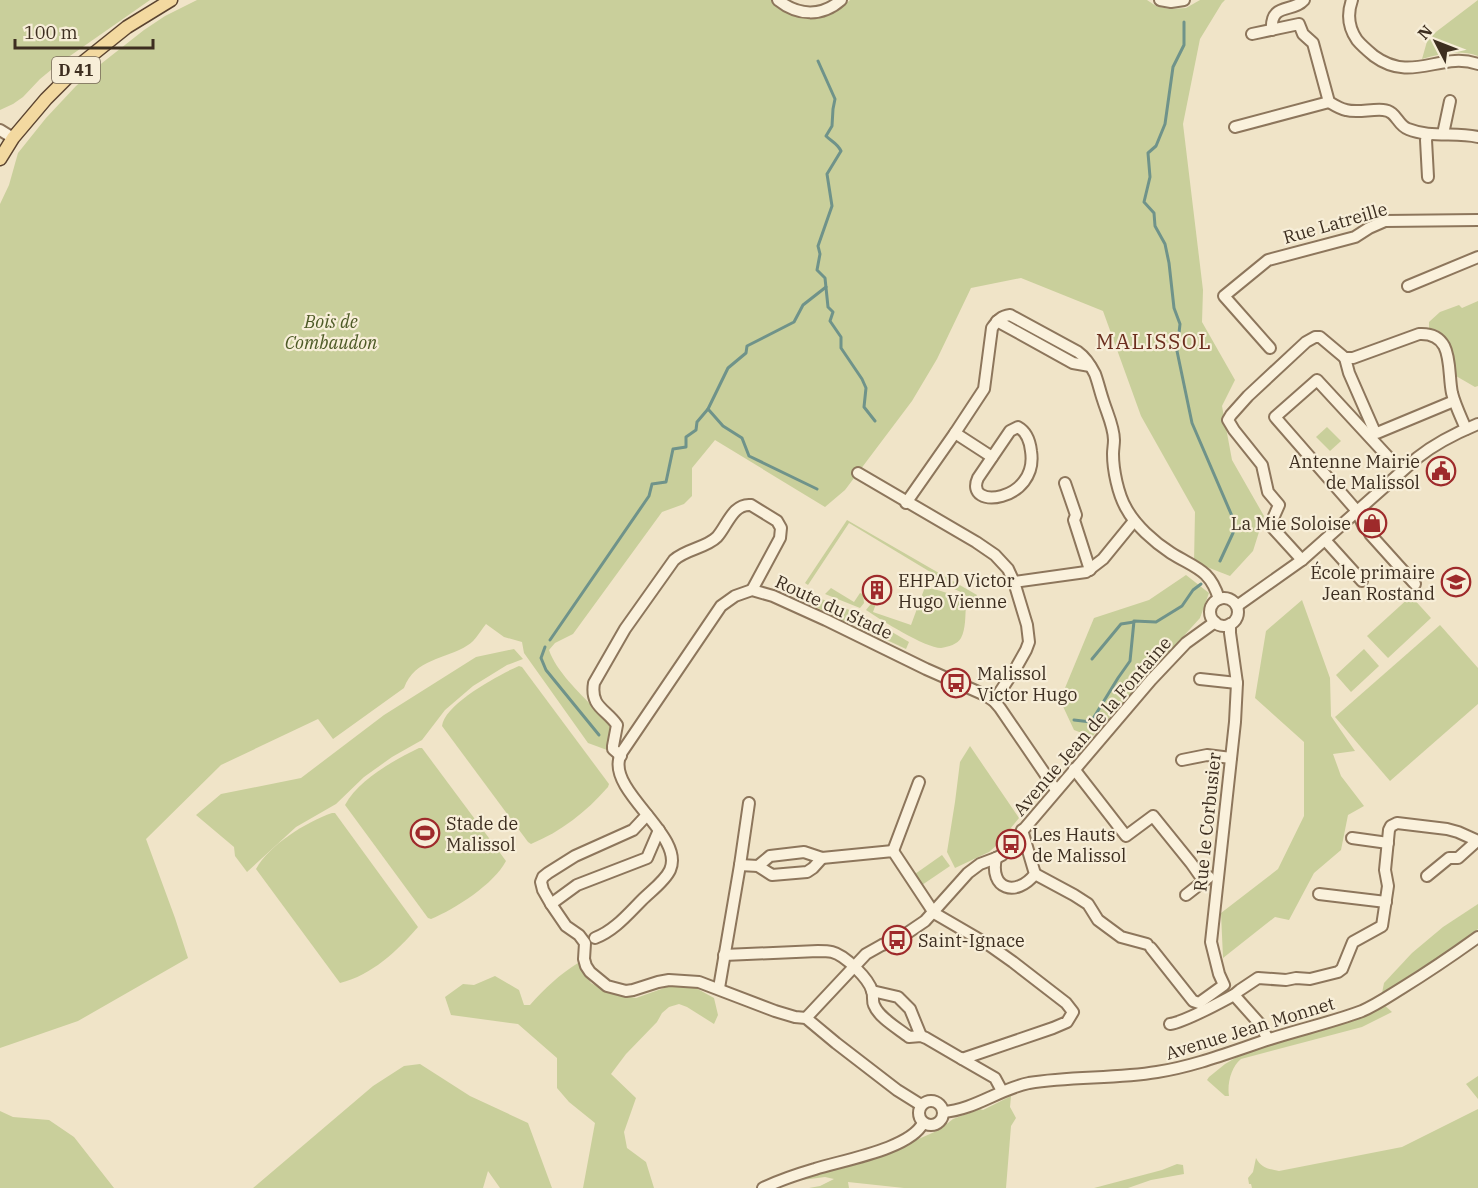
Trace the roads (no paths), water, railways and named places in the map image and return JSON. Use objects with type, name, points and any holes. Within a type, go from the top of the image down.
[{"type":"main road","name":"D 41","points":[[0,159],[12,138],[82,63],[126,27],[171,0]]},
{"type":"street","points":[[778,0],[804,13],[824,11],[841,0]]},
{"type":"street","points":[[1161,0],[1171,2],[1184,0]]},
{"type":"street","points":[[1272,30],[1271,20],[1275,15],[1285,8],[1300,5],[1304,0]]},
{"type":"street","points":[[1352,0],[1348,18],[1351,30],[1359,43],[1381,61],[1406,68],[1462,61],[1478,64]]},
{"type":"street","points":[[1252,34],[1299,24],[1303,34],[1313,43],[1329,102]]},
{"type":"street","points":[[1443,134],[1450,101]]},
{"type":"street","points":[[1235,127],[1329,102],[1346,111],[1385,110],[1391,112],[1409,130],[1428,134],[1465,134],[1478,137]]},
{"type":"street","points":[[0,130],[12,138]]},
{"type":"street","points":[[1428,134],[1426,140],[1428,177]]},
{"type":"street","name":"Rue Latreille","points":[[1270,348],[1224,296],[1268,260],[1355,237],[1385,221],[1478,220]]},
{"type":"street","points":[[1408,286],[1478,257]]},
{"type":"street","points":[[906,503],[984,389],[992,328],[997,321],[1010,315],[1085,357],[1094,372],[1112,428],[1115,473],[1125,506],[1134,521],[1170,552],[1198,567],[1210,578],[1219,599]]},
{"type":"street","points":[[1345,358],[1353,358],[1419,334],[1430,334],[1445,347],[1449,360],[1454,401],[1466,429]]},
{"type":"street","points":[[1302,560],[1272,527],[1271,523],[1279,505],[1268,492],[1262,465],[1228,420],[1248,396],[1306,342],[1320,337],[1345,358],[1353,382],[1374,430],[1377,432],[1454,401]]},
{"type":"street","points":[[1389,458],[1317,380],[1275,417],[1357,511],[1367,531],[1415,584]]},
{"type":"street","points":[[1237,606],[1302,560],[1424,452],[1439,442],[1478,424]]},
{"type":"street","points":[[1018,427],[1027,435],[1033,462],[1030,472],[1016,489],[993,498],[978,494],[975,484],[992,457],[1010,431],[1018,427]]},
{"type":"street","points":[[955,433],[992,457]]},
{"type":"street","points":[[858,473],[976,542],[995,555],[1008,569],[1027,625],[1029,642],[1017,666],[994,701],[1056,790]]},
{"type":"street","points":[[1065,483],[1090,570]]},
{"type":"street","points":[[595,938],[614,927],[664,878],[670,870],[672,853],[666,839],[646,815],[624,782],[619,769],[621,756],[613,749],[617,725],[597,704],[593,692],[594,683],[625,629],[674,560],[681,554],[715,539],[736,510],[746,504],[777,520],[781,528],[780,538],[752,590]]},
{"type":"street","points":[[1014,582],[1080,574],[1090,570],[1103,559],[1134,521]]},
{"type":"street","points":[[1325,540],[1362,580]]},
{"type":"street","name":"Route du Stade","points":[[621,756],[721,606],[735,596],[752,590],[773,596],[826,620],[994,701]]},
{"type":"street","points":[[1228,598],[1237,606],[1237,618],[1230,624],[1223,626],[1215,622],[1212,617],[1211,610],[1219,599],[1228,598]]},
{"type":"street","name":"Avenue Jean de la Fontaine","points":[[806,1018],[866,954],[911,932],[934,913],[969,873],[980,864],[1002,855],[1173,656],[1186,643],[1215,622]]},
{"type":"street","name":"Rue le Corbusier","points":[[1035,874],[1088,904],[1098,920],[1121,937],[1149,946],[1193,1000],[1199,1003],[1224,985],[1211,942],[1235,722],[1237,683],[1230,624]]},
{"type":"street","points":[[1200,679],[1237,683]]},
{"type":"street","points":[[1182,760],[1207,755],[1231,758]]},
{"type":"street","points":[[1074,769],[1126,836],[1153,816],[1203,880]]},
{"type":"street","points":[[892,850],[919,782]]},
{"type":"street","points":[[719,988],[749,803]]},
{"type":"street","points":[[646,815],[633,830],[575,856],[557,867],[541,882],[551,904],[566,926],[579,935],[585,943],[584,959],[590,972],[600,981],[626,991],[658,982],[679,980],[699,982],[775,1011],[806,1018],[897,1090],[921,1105]]},
{"type":"street","points":[[1170,1024],[1234,995],[1258,978],[1310,979],[1338,972],[1344,966],[1353,942],[1382,926],[1388,886],[1385,870],[1391,826],[1397,823],[1448,829],[1478,841],[1458,858],[1449,858],[1427,876]]},
{"type":"street","points":[[551,904],[577,885],[647,858],[659,830]]},
{"type":"street","name":"Avenue Jean de la Fontaine","points":[[1022,830],[1035,874]]},
{"type":"street","points":[[1353,838],[1388,843]]},
{"type":"street","points":[[758,866],[770,856],[795,853],[804,852],[822,858],[892,850]]},
{"type":"street","points":[[892,850],[934,913],[1013,962],[1066,1003],[1073,1012],[1067,1022],[1053,1028],[962,1059]]},
{"type":"street","points":[[740,865],[758,866],[772,875],[807,872],[822,858]]},
{"type":"street","points":[[996,858],[995,874],[1004,886],[1018,888],[1035,874]]},
{"type":"street","points":[[1186,895],[1219,870]]},
{"type":"street","points":[[1319,894],[1386,902]]},
{"type":"street","name":"Avenue Jean Monnet","points":[[943,1112],[970,1106],[1002,1091],[1026,1084],[1063,1079],[1144,1074],[1174,1069],[1364,1010],[1419,978],[1478,937]]},
{"type":"street","points":[[724,955],[831,951],[842,957],[868,982],[874,1006],[886,1020],[909,1037],[921,1036],[992,1076],[1002,1091]]},
{"type":"street","points":[[872,991],[898,997],[910,1009],[921,1036]]},
{"type":"street","points":[[1234,995],[1259,1023],[1268,1039]]},
{"type":"street","points":[[927,1101],[935,1101],[943,1112],[942,1119],[937,1124],[930,1125],[923,1123],[919,1111],[921,1105],[927,1101]]},
{"type":"street","points":[[763,1188],[818,1168],[886,1148],[915,1133],[923,1123]]},
{"type":"waterway","points":[[1184,22],[1184,45],[1173,67],[1165,124],[1156,146],[1148,153],[1150,177],[1144,202],[1154,213],[1155,226],[1165,244],[1174,308],[1180,324],[1177,351],[1192,423],[1235,523],[1233,533],[1220,561]]},
{"type":"waterway","points":[[818,61],[835,99],[832,126],[826,136],[841,151],[827,174],[832,206],[818,246],[820,254],[817,270],[825,278],[828,307],[833,312],[830,321],[841,337],[841,348],[862,379],[866,388],[864,407],[875,421]]},
{"type":"waterway","points":[[550,640],[649,496],[652,484],[666,482],[673,449],[686,447],[686,437],[696,430],[697,422],[708,409],[728,368],[746,353],[747,346],[794,322],[803,305],[826,287]]},
{"type":"waterway","points":[[708,409],[723,426],[742,438],[749,456],[817,489]]},
{"type":"waterway","points":[[1074,720],[1091,722],[1130,661],[1134,621],[1156,622],[1182,606],[1193,590],[1201,584]]},
{"type":"waterway","points":[[1092,659],[1121,624],[1134,622]]},
{"type":"waterway","points":[[545,647],[541,658],[546,670],[599,735]]},
{"type":"place","name":"Antenne Mairie de Malissol","points":[[1441,471]]},
{"type":"place","name":"La Mie Soloise","points":[[1372,523]]},
{"type":"place","name":"École primaire Jean Rostand","points":[[1456,582]]},
{"type":"place","name":"EHPAD Victor Hugo Vienne","points":[[877,590]]},
{"type":"place","name":"Malissol Victor Hugo","points":[[956,683]]},
{"type":"place","name":"Stade de Malissol","points":[[425,833]]},
{"type":"place","name":"Les Hauts de Malissol","points":[[1011,844]]},
{"type":"place","name":"Saint-Ignace","points":[[897,940]]},
{"type":"district","name":"MALISSOL","points":[[1154,341]]},
{"type":"park label","name":"Bois de Combaudon","points":[[331,331]]}]
